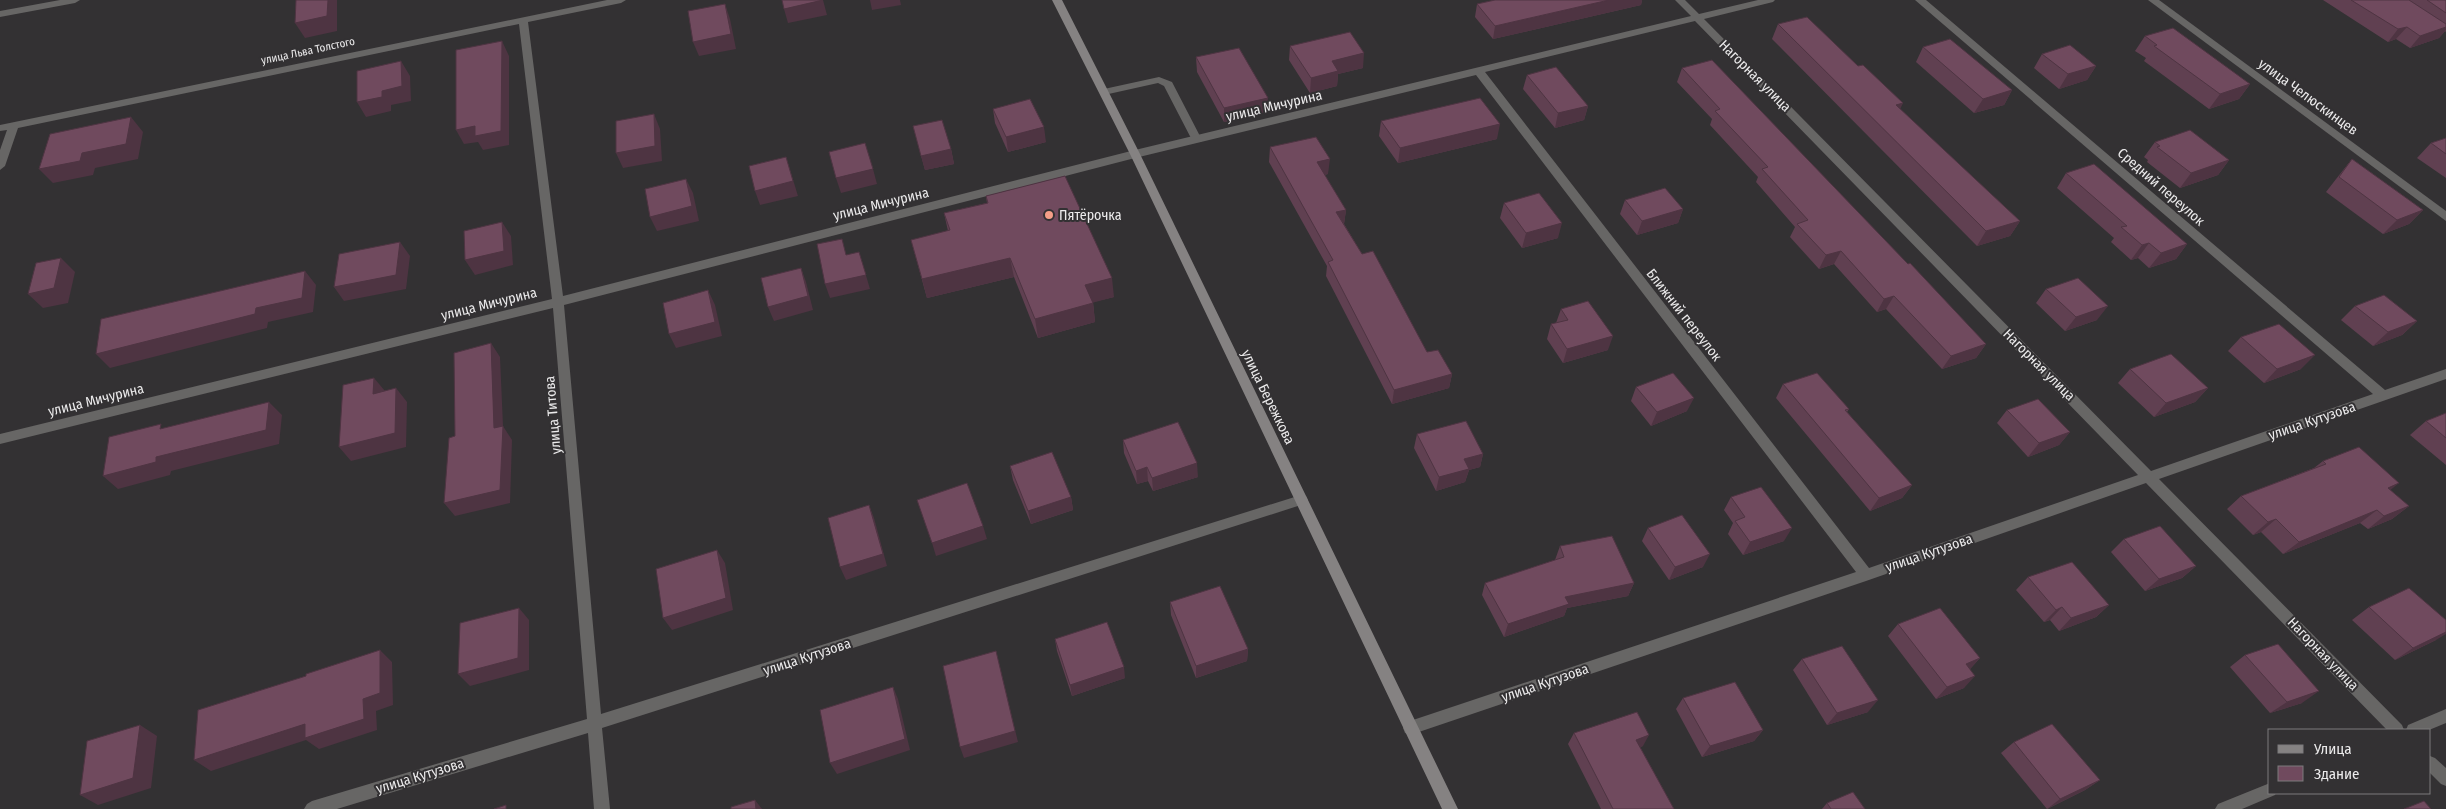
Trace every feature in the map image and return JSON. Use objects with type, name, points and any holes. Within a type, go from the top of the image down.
[{"type":"street","points":[[0,14],[75,0]]},
{"type":"street","name":"улица Льва Толстого","points":[[0,128],[621,0]]},
{"type":"street","name":"улица Бережкова","points":[[1057,0],[1135,154],[1450,809]]},
{"type":"street","name":"Нагорная улица","points":[[1680,0],[2397,729]]},
{"type":"street","name":"улица Мичурина","points":[[0,439],[558,302],[1135,154],[1770,0]]},
{"type":"street","name":"Средний переулок","points":[[1920,0],[2383,396]]},
{"type":"street","name":"улица Челюскинцев","points":[[2153,0],[2446,216]]},
{"type":"street","name":"улица Титова","points":[[523,20],[558,302],[602,809]]},
{"type":"street","name":"Ближний переулок","points":[[1479,72],[1866,575]]},
{"type":"street","points":[[1104,92],[1159,80],[1168,84],[1197,140]]},
{"type":"street","points":[[0,166],[14,125]]},
{"type":"street","name":"улица Кутузова","points":[[1410,728],[1866,575],[2446,374]]},
{"type":"street","name":"улица Кутузова","points":[[312,809],[594,724],[1301,500]]},
{"type":"street","points":[[2415,729],[2446,716]]},
{"type":"street","points":[[2431,764],[2446,779]]},
{"type":"street","points":[[2223,809],[2268,791]]},
{"type":"building","points":[[296,0],[328,0],[327,16],[295,23]]},
{"type":"building","points":[[782,0],[823,0],[784,9]]},
{"type":"building","points":[[1495,0],[1609,0],[1495,26],[1477,4]]},
{"type":"building","points":[[2351,0],[2409,0],[2446,24],[2446,27],[2420,36],[2407,27],[2398,29]]},
{"type":"building","points":[[2427,0],[2446,0],[2446,13]]},
{"type":"building","points":[[725,4],[731,34],[693,42],[688,11]]},
{"type":"building","points":[[1807,17],[1858,66],[1863,65],[1903,103],[1896,105],[2020,221],[1986,231],[1778,24]]},
{"type":"building","points":[[2173,28],[2250,84],[2220,94],[2154,46],[2157,45],[2145,36]]},
{"type":"building","points":[[1350,32],[1364,53],[1332,61],[1338,71],[1311,78],[1290,46]]},
{"type":"building","points":[[1950,39],[2012,90],[1983,99],[1923,47]]},
{"type":"building","points":[[502,41],[501,131],[475,136],[475,126],[456,130],[456,50]]},
{"type":"building","points":[[2070,45],[2096,66],[2068,74],[2042,54]]},
{"type":"building","points":[[1239,48],[1268,98],[1224,108],[1196,57]]},
{"type":"building","points":[[1712,60],[1908,264],[1910,263],[1986,344],[1951,356],[1894,296],[1884,299],[1841,251],[1826,255],[1797,224],[1808,220],[1762,169],[1768,167],[1715,111],[1720,109],[1682,68]]},
{"type":"building","points":[[401,61],[402,86],[382,91],[382,97],[357,102],[357,71]]},
{"type":"building","points":[[1556,67],[1588,106],[1558,113],[1527,75]]},
{"type":"building","points":[[1480,98],[1500,124],[1400,148],[1381,121]]},
{"type":"building","points":[[1030,99],[1044,127],[1006,137],[993,109]]},
{"type":"building","points":[[654,114],[655,146],[616,153],[616,121]]},
{"type":"building","points":[[131,117],[126,144],[82,153],[80,161],[39,169],[50,134]]},
{"type":"building","points":[[942,120],[951,149],[921,156],[913,126]]},
{"type":"building","points":[[2190,130],[2229,160],[2191,173],[2157,147],[2160,146],[2155,142]]},
{"type":"building","points":[[1316,137],[1330,159],[1317,162],[1346,210],[1336,212],[1362,254],[1373,251],[1427,352],[1438,350],[1452,374],[1394,390],[1328,262],[1333,260],[1270,147]]},
{"type":"building","points":[[2446,138],[2446,154],[2431,143]]},
{"type":"building","points":[[865,143],[873,169],[836,178],[829,152]]},
{"type":"building","points":[[786,157],[793,181],[755,191],[749,166]]},
{"type":"building","points":[[2352,159],[2423,210],[2397,220],[2339,177]]},
{"type":"building","points":[[2094,164],[2187,244],[2161,253],[2149,243],[2142,245],[2121,227],[2127,226],[2066,173]]},
{"type":"building","points":[[1065,176],[1112,278],[1085,285],[1093,303],[1035,319],[1010,258],[922,279],[911,240],[950,230],[944,213],[988,203],[986,196]]},
{"type":"building","points":[[686,179],[692,206],[650,217],[645,189]]},
{"type":"building","points":[[1665,188],[1683,209],[1642,221],[1625,200]]},
{"type":"building","points":[[1539,193],[1562,223],[1526,233],[1504,203]]},
{"type":"building","points":[[502,222],[504,251],[465,260],[464,231]]},
{"type":"building","points":[[842,239],[846,255],[859,252],[866,275],[825,284],[817,244]]},
{"type":"building","points":[[400,242],[396,275],[334,287],[339,254]]},
{"type":"building","points":[[61,258],[54,288],[28,294],[36,263]]},
{"type":"building","points":[[801,268],[808,296],[768,307],[761,278]]},
{"type":"building","points":[[305,271],[302,298],[256,308],[255,314],[96,354],[101,319]]},
{"type":"building","points":[[2078,278],[2108,306],[2076,317],[2046,289]]},
{"type":"building","points":[[708,290],[715,322],[669,334],[663,303]]},
{"type":"building","points":[[2384,295],[2417,321],[2388,332],[2355,306]]},
{"type":"building","points":[[1588,301],[1613,336],[1567,349],[1551,324],[1568,320],[1561,309]]},
{"type":"building","points":[[2279,324],[2315,355],[2277,369],[2241,337]]},
{"type":"building","points":[[491,343],[494,428],[503,426],[500,490],[444,503],[449,438],[455,436],[454,353]]},
{"type":"building","points":[[2171,354],[2208,388],[2166,403],[2130,369]]},
{"type":"building","points":[[1673,373],[1694,398],[1657,412],[1636,387]]},
{"type":"building","points":[[1817,373],[1849,409],[1845,410],[1912,485],[1879,498],[1783,384]]},
{"type":"building","points":[[374,378],[373,394],[396,388],[395,433],[339,447],[343,385]]},
{"type":"building","points":[[2038,399],[2070,432],[2039,443],[2007,410]]},
{"type":"building","points":[[269,402],[266,430],[156,457],[156,462],[103,476],[109,437],[161,424],[160,429]]},
{"type":"building","points":[[2446,413],[2446,438],[2426,421]]},
{"type":"building","points":[[1466,421],[1483,454],[1464,459],[1469,469],[1439,477],[1417,434]]},
{"type":"building","points":[[1178,422],[1197,463],[1152,478],[1147,467],[1136,471],[1123,440]]},
{"type":"building","points":[[2359,447],[2399,483],[2388,488],[2409,506],[2384,516],[2377,510],[2299,542],[2276,519],[2268,522],[2241,496],[2326,464],[2323,461]]},
{"type":"building","points":[[1052,452],[1071,497],[1028,511],[1010,466]]},
{"type":"building","points":[[967,483],[983,526],[932,543],[917,500]]},
{"type":"building","points":[[1761,487],[1792,528],[1750,542],[1735,521],[1745,517],[1731,497]]},
{"type":"building","points":[[869,505],[883,554],[840,567],[828,518]]},
{"type":"building","points":[[1682,515],[1710,554],[1675,567],[1648,528]]},
{"type":"building","points":[[2160,526],[2196,566],[2159,579],[2124,539]]},
{"type":"building","points":[[1612,536],[1634,583],[1565,597],[1569,604],[1508,624],[1485,583],[1564,557],[1560,546]]},
{"type":"building","points":[[717,550],[726,598],[663,618],[656,569]]},
{"type":"building","points":[[2072,562],[2109,605],[2071,618],[2062,607],[2056,610],[2028,577]]},
{"type":"building","points":[[1220,586],[1248,649],[1196,666],[1170,602]]},
{"type":"building","points":[[2409,588],[2446,620],[2446,632],[2413,648],[2369,607]]},
{"type":"building","points":[[519,608],[518,658],[458,674],[460,623]]},
{"type":"building","points":[[1940,608],[1980,658],[1966,664],[1975,676],[1947,687],[1898,624]]},
{"type":"building","points":[[1107,622],[1124,667],[1070,685],[1055,639]]},
{"type":"building","points":[[2278,644],[2319,691],[2287,702],[2245,655]]},
{"type":"building","points":[[1842,646],[1878,700],[1837,713],[1802,659]]},
{"type":"building","points":[[380,650],[380,693],[363,699],[364,719],[305,738],[305,724],[194,760],[198,710],[306,676],[306,674]]},
{"type":"building","points":[[996,651],[1015,731],[960,747],[943,666]]},
{"type":"building","points":[[1735,682],[1763,730],[1710,746],[1683,698]]},
{"type":"building","points":[[893,687],[905,739],[830,763],[820,710]]},
{"type":"building","points":[[1637,712],[1649,735],[1636,740],[1674,809],[1613,809],[1574,733]]},
{"type":"building","points":[[2052,724],[2100,780],[2060,799],[2014,742]]},
{"type":"building","points":[[140,725],[133,778],[80,795],[87,741]]},
{"type":"building","points":[[1853,792],[1865,809],[1831,809],[1827,803]]},
{"type":"building","points":[[755,800],[756,809],[731,809],[731,807]]},
{"type":"building","points":[[2424,801],[2431,809],[2404,809]]},
{"type":"building","points":[[506,805],[506,809],[494,809]]},
{"type":"place","name":"Пятёрочка","points":[[1049,215]]}]
